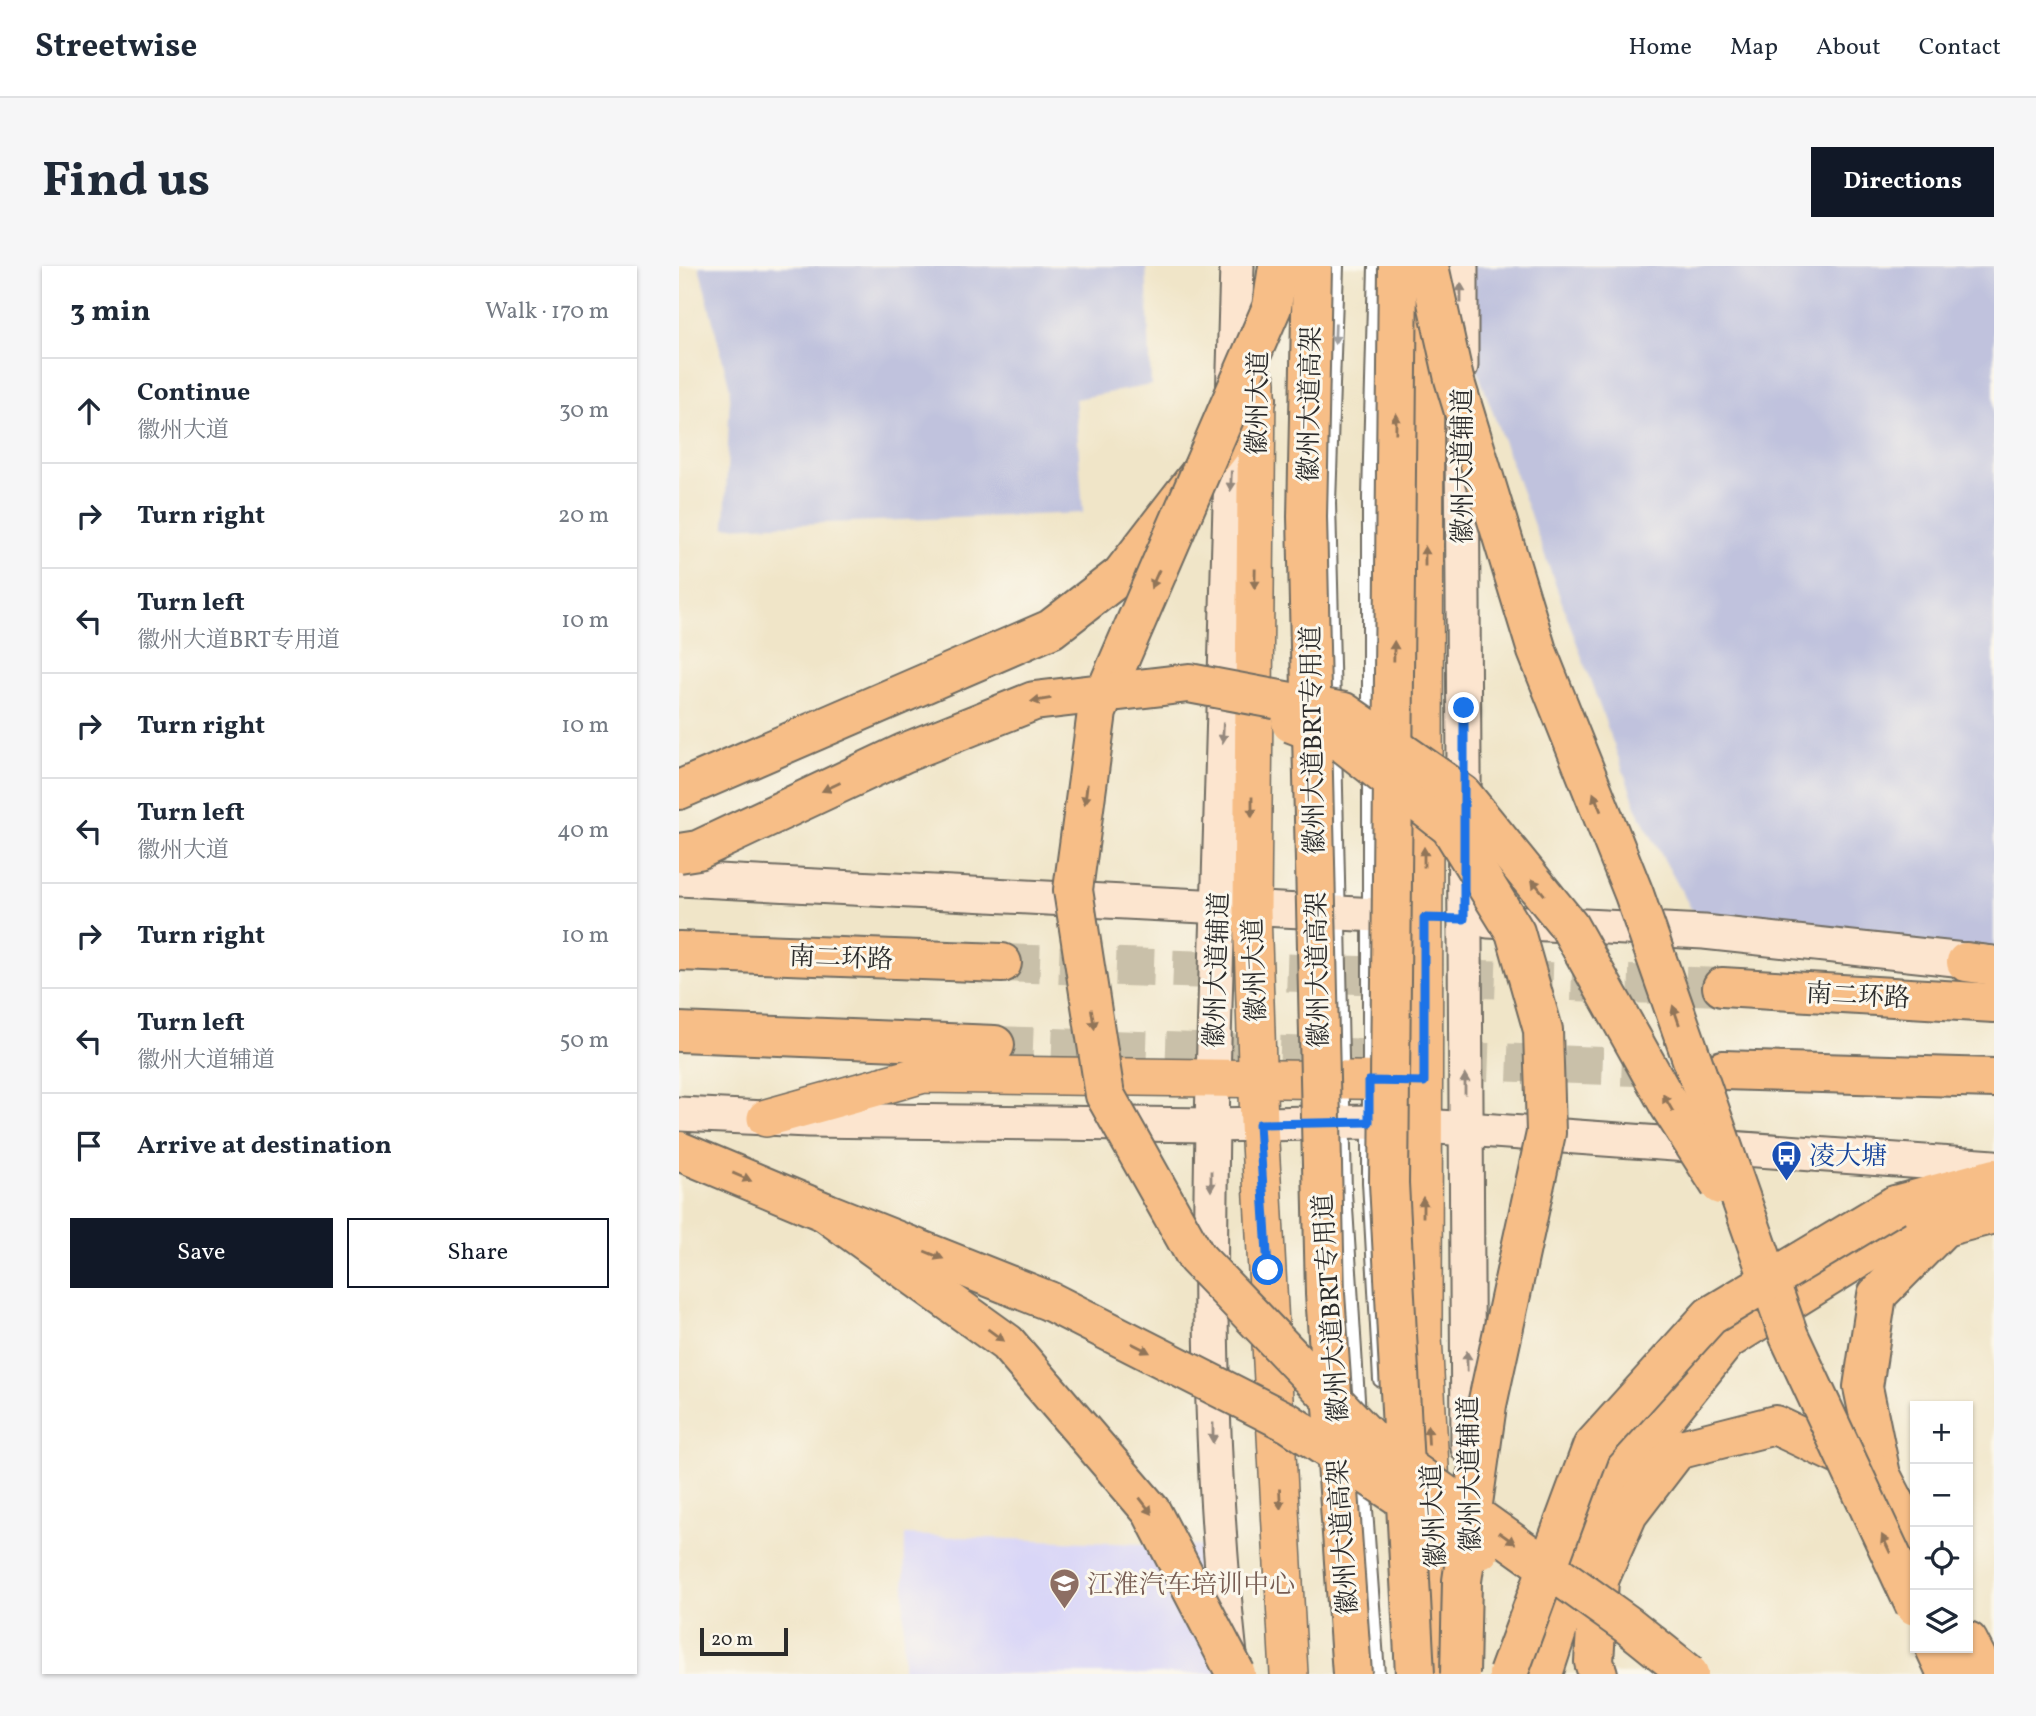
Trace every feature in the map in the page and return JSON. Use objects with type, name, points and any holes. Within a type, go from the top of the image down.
[{"type":"highway","points":[[1278,266],[1272,307],[1097,712],[1073,890],[1105,1095],[1196,1257],[1376,1445],[1628,1625],[1689,1674]]},
{"type":"highway","name":"徽州大道高架","points":[[1312,266],[1307,530],[1325,1294],[1352,1674]]},
{"type":"highway","points":[[1398,266],[1389,1183],[1415,1674]]},
{"type":"highway","points":[[1427,266],[1454,379],[1537,651],[1634,894],[1789,1336],[1910,1595]]},
{"type":"highway","points":[[679,790],[1051,629],[1121,575],[1257,399]]},
{"type":"highway","points":[[679,853],[698,850],[904,753],[1034,701],[1189,683],[1344,712],[1462,794],[1569,926],[1669,1105],[1757,1243]]},
{"type":"highway","points":[[1189,683],[1343,743],[1450,827],[1515,932],[1543,1030],[1546,1133],[1487,1405],[1462,1581],[1460,1674]]},
{"type":"highway","name":"南二环路","points":[[679,951],[1002,963]]},
{"type":"highway","name":"南二环路","points":[[1723,987],[1994,1003]]},
{"type":"highway","points":[[679,1032],[995,1045]]},
{"type":"highway","points":[[1723,1070],[1994,1079]]},
{"type":"highway","points":[[679,1151],[1049,1301],[1289,1423],[1663,1674]]},
{"type":"highway","points":[[1508,1674],[1593,1447],[1710,1316],[1895,1205],[1994,1178]]},
{"type":"highway","points":[[825,1212],[1007,1343],[1151,1511],[1234,1674]]},
{"type":"highway","points":[[1543,1674],[1601,1497],[1727,1340],[1883,1243],[1994,1214]]},
{"type":"highway","points":[[1910,1531],[1881,1475],[1863,1387],[1877,1295],[1944,1227]]},
{"type":"highway","points":[[1598,1674],[1594,1662],[1599,1580],[1628,1514],[1677,1450],[1775,1425],[1881,1475]]},
{"type":"highway","points":[[1973,1651],[1985,1674]]},
{"type":"highway","points":[[1937,1653],[1947,1674]]},
{"type":"main road","name":"徽州大道","points":[[1261,266],[1235,908],[1258,1079],[1289,1674]]},
{"type":"main road","name":"徽州大道","points":[[1427,266],[1423,1336],[1441,1674]]},
{"type":"main road","points":[[767,1118],[924,1074],[1424,1082]]},
{"type":"street","name":"徽州大道辅道","points":[[1234,1674],[1219,1547],[1213,1446],[1211,1125],[1212,1078],[1235,908],[1232,430],[1237,266]]},
{"type":"street","name":"徽州大道辅道","points":[[1461,266],[1465,1129],[1472,1674]]},
{"type":"street","points":[[679,879],[1704,932],[1985,964]]},
{"type":"street","points":[[679,1114],[767,1118],[1211,1125],[1356,1122],[1994,1167]]},
{"type":"lane","name":"徽州大道BRT专用道","points":[[1337,266],[1329,503],[1354,914],[1356,1122],[1369,1182],[1381,1391]]},
{"type":"lane","name":"徽州大道BRT专用道","points":[[1374,266],[1369,497],[1354,914],[1356,1122],[1345,1192],[1378,1674]]},
{"type":"lane","name":"徽州大道BRT专用道","points":[[1383,1432],[1388,1512]]},
{"type":"shaded area","points":[[699,266],[1146,266],[1151,385],[1075,399],[1083,513],[725,527],[730,389]]},
{"type":"shaded area","points":[[1461,266],[1994,266],[1994,963],[1704,932],[1639,814],[1461,325]]},
{"type":"shaded area","name":"江淮汽车培训中心","points":[[905,1535],[1219,1547],[1230,1674],[903,1674]]},
{"type":"tunnel","points":[[1002,963],[1722,987]]},
{"type":"tunnel","points":[[995,1045],[1723,1070]]},
{"type":"place","name":"凌大塘","points":[[1786,1182]]},
{"type":"place","name":"江淮汽车培训中心","points":[[1064,1611]]},
{"type":"route","points":[[1268,1270],[1259,1124],[1369,1122],[1369,1081],[1424,1082],[1424,918],[1464,919],[1464,708]]}]
